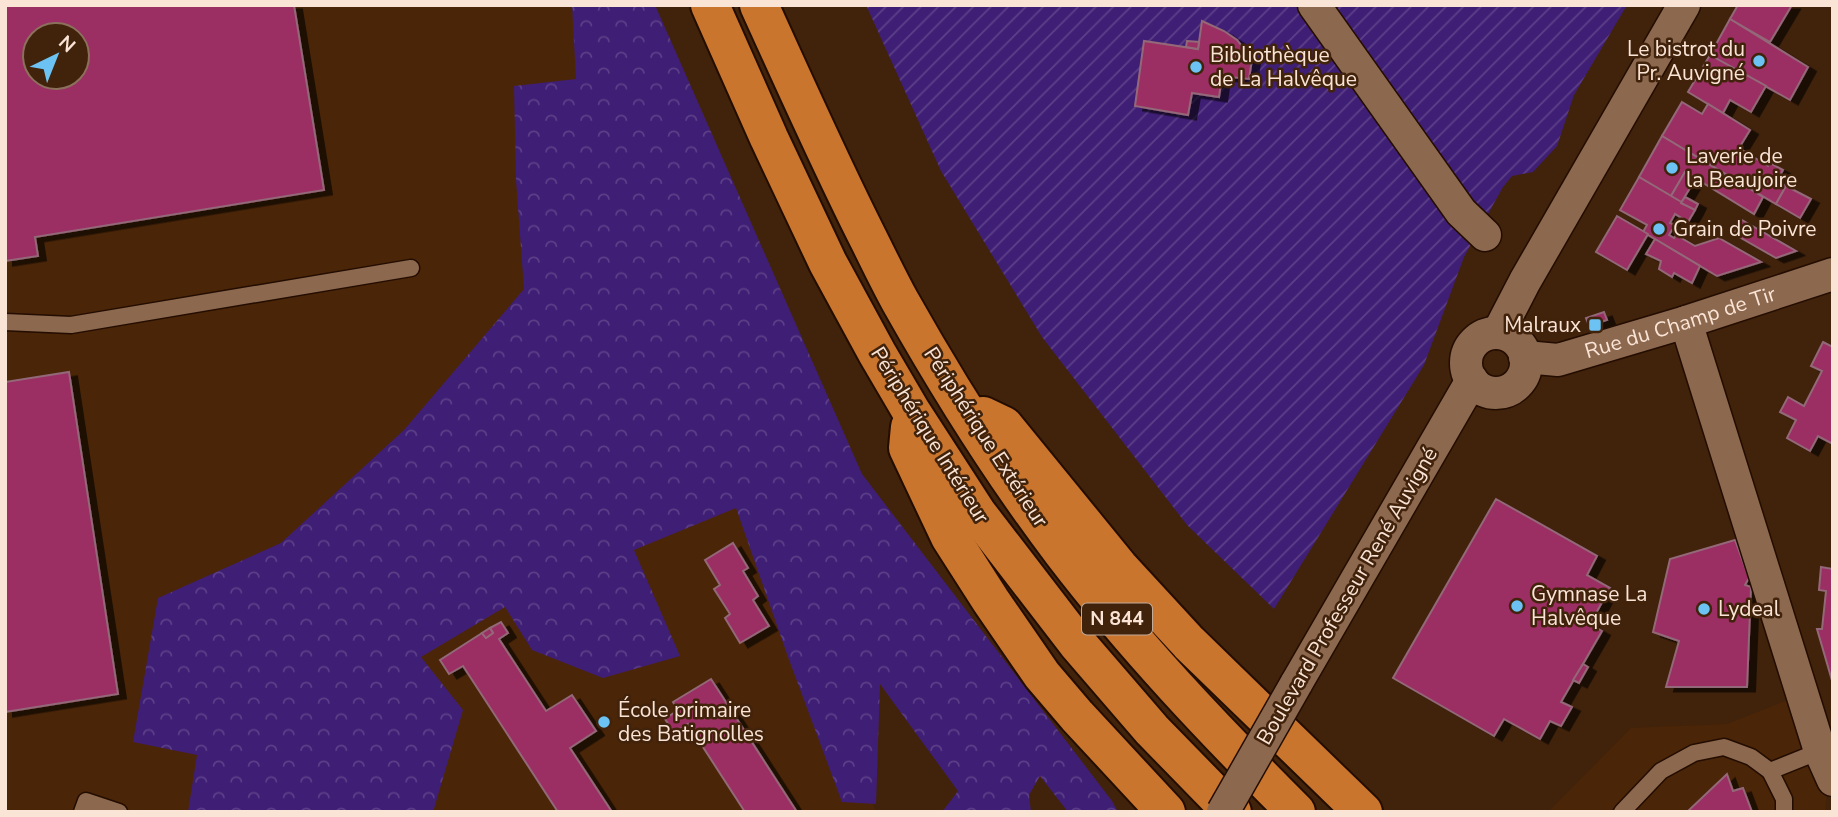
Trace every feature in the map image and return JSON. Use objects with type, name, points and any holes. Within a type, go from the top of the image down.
[{"type":"highway","name":"Périphérique Intérieur","points":[[710,5],[828,262],[911,411],[977,513],[1077,643],[1153,730],[1231,812]]},
{"type":"highway","name":"Périphérique Extérieur","points":[[760,5],[844,190],[899,299],[962,406],[1027,504],[1140,648],[1220,736],[1297,812]]},
{"type":"highway","points":[[962,406],[1004,426],[1119,567],[1189,643],[1363,812]]},
{"type":"highway","points":[[911,411],[908,448],[950,537],[1042,675],[1166,812]]},
{"type":"street","points":[[1314,5],[1461,212],[1485,235]]},
{"type":"street","points":[[1498,333],[1525,281],[1683,6]]},
{"type":"street","name":"Rue du Champ de Tir","points":[[1525,356],[1558,360],[1833,274]]},
{"type":"street","points":[[1686,322],[1821,751],[1833,780]]},
{"type":"street","points":[[1498,333],[1515,341],[1525,356],[1523,375],[1511,388],[1499,392],[1481,389],[1466,369],[1466,357],[1475,341],[1480,337],[1498,333]]},
{"type":"street","name":"Boulevard Professeur René Auvigné","points":[[1223,812],[1472,380]]},
{"type":"lane","points":[[5,322],[71,325],[411,268]]},
{"type":"lane","points":[[1622,812],[1661,772],[1694,752],[1724,747],[1751,757],[1770,771],[1784,799],[1784,812]]},
{"type":"lane","points":[[1770,771],[1821,751]]},
{"type":"lane","points":[[82,812],[86,801],[119,812]]},
{"type":"shaded area","points":[[5,5],[587,5],[876,812],[5,812]]},
{"type":"shaded area","points":[[1795,697],[1827,790],[1825,812],[1548,812],[1631,728],[1727,724]]},
{"type":"green space","points":[[572,5],[655,5],[862,474],[1118,812],[1068,812],[1040,776],[1029,795],[1031,812],[942,812],[958,791],[880,684],[876,804],[842,802],[736,508],[634,550],[680,656],[603,678],[532,650],[505,607],[421,657],[463,710],[433,812],[188,812],[197,755],[133,742],[158,598],[281,543],[404,430],[524,289],[516,180],[514,86],[576,79]]},
{"type":"green space","points":[[866,5],[1627,5],[1574,95],[1557,146],[1533,172],[1512,176],[1503,187],[1464,257],[1424,365],[1274,609],[1187,525],[1042,337],[941,171]]},
{"type":"building","points":[[5,5],[294,5],[324,190],[35,237],[38,256],[5,261]]},
{"type":"building","points":[[1738,5],[1792,5],[1770,42],[1730,19]]},
{"type":"building","name":"Le bistrot du Pr. Auvigné","points":[[1730,19],[1808,67],[1790,100],[1710,55]]},
{"type":"building","name":"Bibliothèque de La Halvêque","points":[[1202,21],[1237,40],[1252,59],[1249,79],[1222,76],[1219,97],[1192,93],[1188,115],[1135,106],[1144,41],[1198,49]]},
{"type":"building","points":[[1187,41],[1199,42],[1198,49],[1186,47]]},
{"type":"building","points":[[1710,55],[1766,86],[1751,112],[1730,100],[1723,113],[1688,92]]},
{"type":"building","points":[[1682,102],[1702,114],[1708,104],[1750,130],[1739,148],[1768,166],[1770,163],[1783,170],[1777,181],[1786,186],[1776,204],[1662,136]]},
{"type":"building","points":[[1662,136],[1763,197],[1754,214],[1685,172],[1671,196],[1639,177]]},
{"type":"building","points":[[1685,172],[1696,178],[1681,203],[1671,196]]},
{"type":"building","name":"Grain de Poivre","points":[[1639,177],[1695,210],[1688,222],[1675,214],[1670,223],[1675,225],[1669,235],[1674,238],[1676,235],[1695,246],[1719,238],[1761,262],[1717,276],[1643,232],[1647,225],[1620,210]]},
{"type":"building","points":[[1786,186],[1811,199],[1800,218],[1776,204]]},
{"type":"building","points":[[1685,197],[1698,204],[1695,210],[1681,203]]},
{"type":"building","points":[[1617,216],[1648,234],[1627,270],[1596,252]]},
{"type":"building","points":[[1742,220],[1796,251],[1776,258],[1734,234]]},
{"type":"building","points":[[1655,239],[1700,266],[1692,283],[1674,273],[1672,277],[1659,269],[1661,261],[1646,254]]},
{"type":"building","points":[[1604,312],[1607,320],[1589,326],[1586,318]]},
{"type":"building","points":[[1823,342],[1833,347],[1833,444],[1818,436],[1810,451],[1787,438],[1796,420],[1780,412],[1788,397],[1804,406],[1822,371],[1811,366]]},
{"type":"building","points":[[69,372],[118,694],[5,712],[5,382]]},
{"type":"building","name":"Gymnase La Halvêque","points":[[1496,499],[1597,556],[1587,575],[1610,588],[1590,624],[1602,631],[1561,702],[1572,707],[1561,726],[1550,721],[1540,739],[1504,719],[1494,736],[1393,678]]},
{"type":"building","name":"Lydeal","points":[[1735,540],[1749,578],[1745,585],[1751,587],[1747,687],[1666,687],[1679,641],[1653,632],[1670,559]]},
{"type":"building","points":[[733,543],[748,568],[743,571],[758,596],[753,600],[769,626],[740,643],[725,618],[730,614],[714,589],[720,585],[705,560]]},
{"type":"building","points":[[1821,567],[1833,569],[1833,684],[1817,629],[1822,629],[1826,591],[1819,590]]},
{"type":"building","points":[[501,622],[508,633],[499,639],[546,711],[572,695],[596,731],[570,748],[612,812],[558,812],[463,666],[449,674],[440,660],[482,633],[486,638],[493,633],[490,628]]},
{"type":"building","points":[[490,628],[493,633],[486,638],[482,633]]},
{"type":"building","points":[[1583,664],[1588,667],[1579,683],[1573,680]]},
{"type":"building","points":[[711,679],[797,812],[745,812],[688,724],[674,733],[665,719],[678,710],[673,702]]},
{"type":"building","points":[[1727,774],[1733,791],[1743,788],[1752,812],[1687,812]]},
{"type":"place","name":"Le bistrot du Pr. Auvigné","points":[[1759,61]]},
{"type":"place","name":"Bibliothèque de La Halvêque","points":[[1196,67]]},
{"type":"place","name":"Laverie de la Beaujoire","points":[[1672,168]]},
{"type":"place","name":"Grain de Poivre","points":[[1659,229]]},
{"type":"place","name":"Malraux","points":[[1595,325]]},
{"type":"place","name":"Gymnase La Halvêque","points":[[1517,606]]},
{"type":"place","name":"Lydeal","points":[[1704,609]]},
{"type":"place","name":"École primaire des Batignolles","points":[[604,722]]}]
